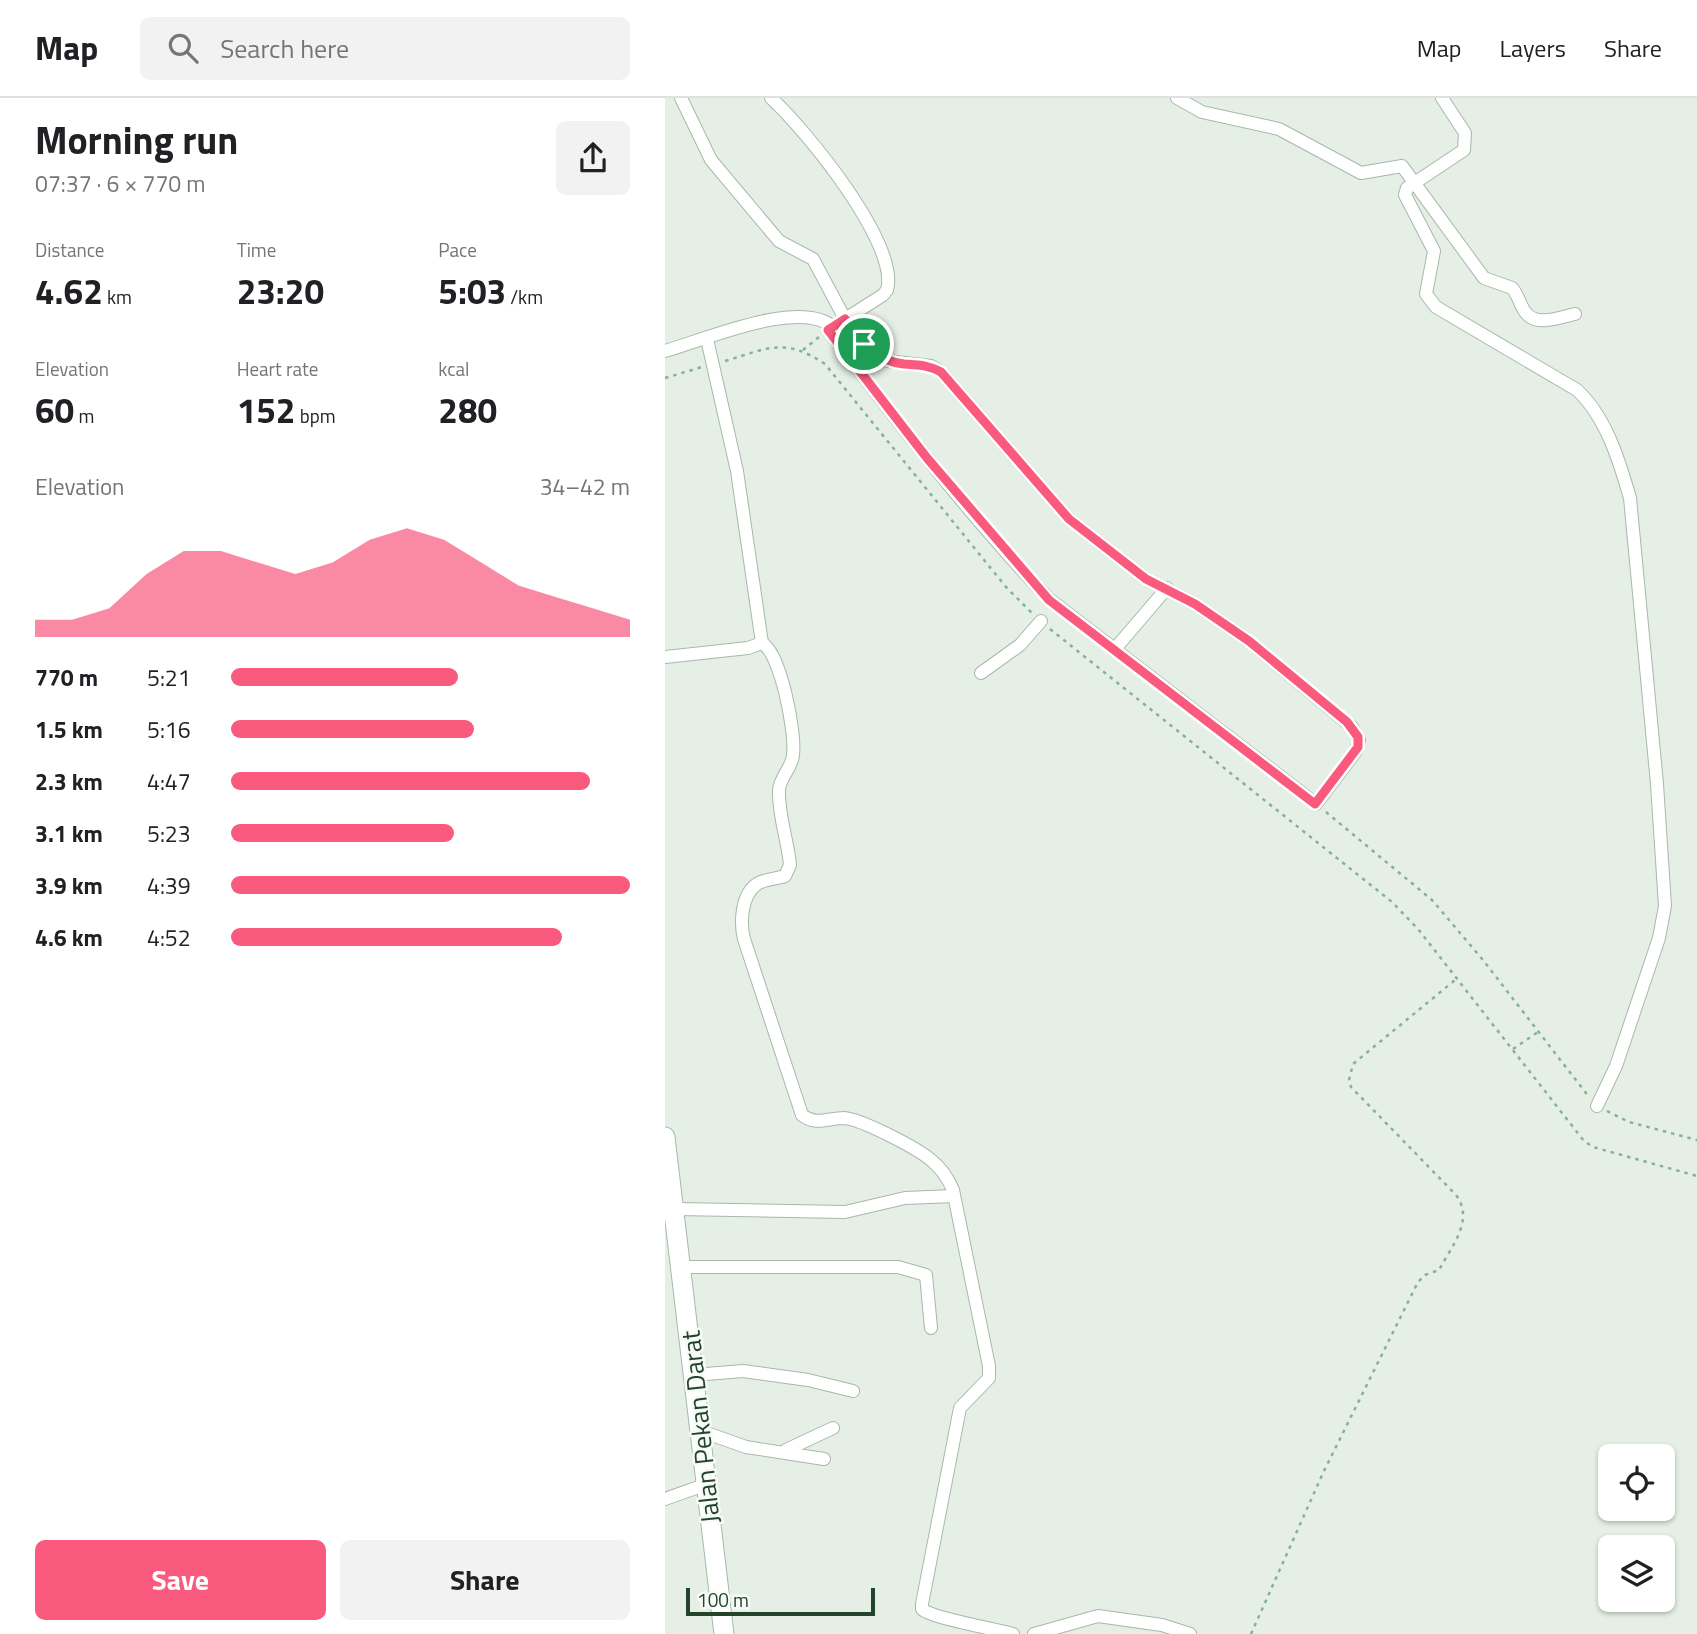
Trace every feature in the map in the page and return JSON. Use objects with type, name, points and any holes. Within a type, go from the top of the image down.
[{"type":"main road","name":"Jalan Pekan Darat","points":[[665,1137],[683,1267],[724,1634]]},
{"type":"street","points":[[665,351],[711,351],[792,316],[818,318],[1017,567],[1049,600],[1315,804],[1356,751],[1359,740],[1355,732],[1281,664],[1195,604],[1128,567],[1069,519],[941,372],[931,366],[888,361],[874,355],[845,319],[813,259],[779,241],[711,160],[681,98]]},
{"type":"street","points":[[771,98],[796,125],[865,215],[885,261],[887,290],[829,330]]},
{"type":"street","points":[[1177,98],[1202,112],[1279,129],[1361,173],[1402,166],[1476,269],[1493,283],[1512,288],[1525,313],[1541,320],[1575,314]]},
{"type":"street","points":[[1442,98],[1465,133],[1466,144],[1459,156],[1415,182],[1407,188],[1405,195],[1434,251],[1425,288],[1431,301],[1577,390],[1588,400],[1617,456],[1630,498],[1657,784],[1665,906],[1659,938],[1616,1066],[1597,1106]]},
{"type":"street","points":[[711,351],[744,513],[762,643],[775,655],[781,670],[793,740],[793,756],[779,791],[790,865],[785,876],[756,884],[744,907],[742,929],[798,1107],[807,1119],[818,1122],[845,1118],[859,1122],[913,1148],[930,1158],[943,1171],[989,1366],[989,1378],[960,1408],[923,1582],[922,1609],[932,1616],[972,1622],[1013,1634]]},
{"type":"street","points":[[1114,650],[1167,588]]},
{"type":"street","points":[[981,673],[1020,645],[1041,621]]},
{"type":"street","points":[[665,657],[748,648],[762,643]]},
{"type":"street","points":[[675,1209],[845,1212],[905,1198],[950,1196]]},
{"type":"street","points":[[683,1267],[851,1265],[911,1269],[926,1275],[931,1328]]},
{"type":"street","points":[[694,1375],[743,1371],[808,1380],[853,1391]]},
{"type":"street","points":[[785,1451],[833,1428]]},
{"type":"street","points":[[701,1431],[746,1447],[824,1459]]},
{"type":"street","points":[[665,1499],[707,1484]]},
{"type":"street","points":[[1034,1634],[1098,1616],[1162,1625],[1190,1634]]},
{"type":"path","points":[[803,349],[829,330]]},
{"type":"path","points":[[665,378],[711,351],[784,346],[803,349],[825,363],[1006,587],[1041,621],[1392,902],[1418,929],[1576,1131],[1593,1147],[1697,1175]]},
{"type":"path","points":[[1315,804],[1421,888],[1483,960],[1597,1106],[1629,1122],[1697,1140]]},
{"type":"path","points":[[1251,1634],[1323,1473],[1418,1282],[1425,1275],[1439,1270],[1462,1228],[1465,1212],[1462,1203],[1351,1087],[1349,1080],[1353,1064],[1456,979]]},
{"type":"path","points":[[1513,1049],[1538,1031]]},
{"type":"route","points":[[845,319],[864,344],[874,355],[888,361],[931,366],[941,372],[981,420],[1000,436],[1069,519],[1128,567],[1195,604],[1281,664],[1352,727],[1358,737],[1358,747],[1315,804],[1049,600],[1017,567],[927,458],[828,330],[845,319]]}]
